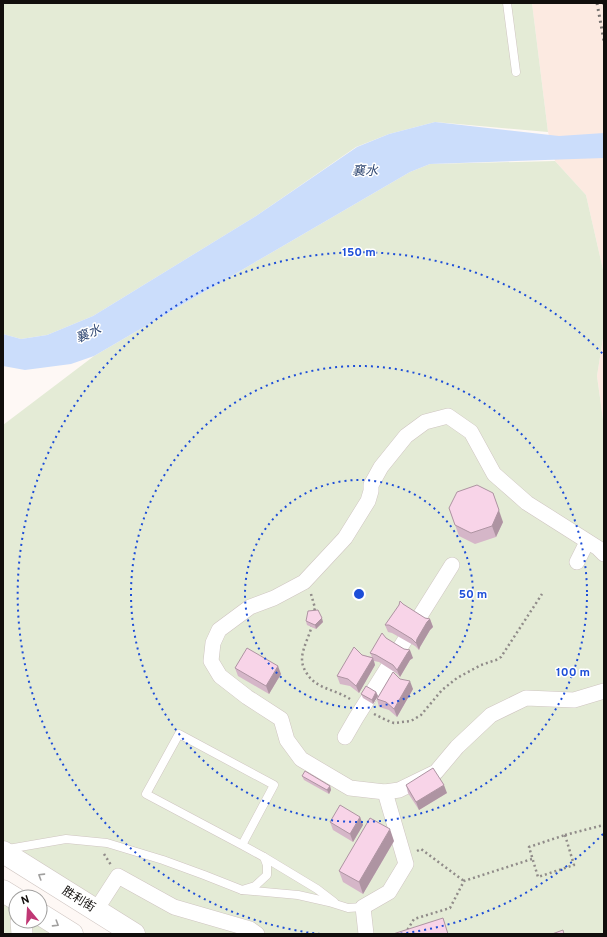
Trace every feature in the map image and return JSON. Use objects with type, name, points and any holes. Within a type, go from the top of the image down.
[{"type":"highway","name":"胜利街","points":[[3,851],[134,934]]},
{"type":"highway","points":[[48,919],[72,934]]},
{"type":"street","points":[[604,554],[598,548],[527,503],[494,474],[471,432],[448,416],[425,422],[406,436],[381,467],[371,484],[371,491],[368,501],[345,538],[304,582],[274,598],[250,607],[219,630],[213,643],[211,661],[220,676],[247,697],[281,719],[287,740],[301,758],[350,788],[385,792],[399,790],[436,772],[457,747],[491,715],[526,698],[574,700],[604,691]]},
{"type":"street","points":[[576,562],[587,542]]},
{"type":"street","points":[[345,737],[452,564]]},
{"type":"street","points":[[366,934],[363,907],[389,892],[406,864],[385,792]]},
{"type":"street","points":[[96,910],[118,876],[174,907],[250,929],[257,934]]},
{"type":"lane","points":[[507,3],[516,72]]},
{"type":"lane","points":[[242,845],[274,785],[179,734],[146,794],[264,857],[317,889],[336,904]]},
{"type":"lane","points":[[3,851],[66,839],[107,843],[163,860],[242,890],[298,895],[348,908],[363,907]]},
{"type":"lane","points":[[242,890],[255,886],[267,875],[267,865],[264,857]]},
{"type":"path","points":[[565,835],[574,865],[538,877],[529,847],[565,835],[604,825]]},
{"type":"path","points":[[96,842],[118,876]]},
{"type":"path","points":[[404,857],[421,849],[464,881]]},
{"type":"path","points":[[405,934],[414,919],[450,908],[464,881],[532,858]]},
{"type":"shaded area","points":[[532,3],[604,3],[604,274],[586,195],[555,161],[548,132]]},
{"type":"shaded area","points":[[604,332],[604,427],[597,376]]},
{"type":"green space","points":[[3,3],[532,3],[548,132],[435,122],[389,134],[356,147],[256,216],[93,316],[47,335],[21,339],[3,334]]},
{"type":"green space","points":[[555,161],[586,195],[604,274],[604,332],[597,376],[604,427],[604,934],[134,934],[3,852],[3,425],[94,356],[410,172],[430,164]]},
{"type":"green space","points":[[3,891],[8,894],[8,929],[48,929],[48,924],[72,934],[3,934]]},
{"type":"water","name":"襄水","points":[[435,122],[559,136],[604,133],[604,158],[430,164],[410,172],[94,356],[71,364],[25,370],[3,366],[3,334],[21,339],[47,335],[93,316],[256,216],[357,147],[389,134]]},
{"type":"building","points":[[477,485],[493,493],[499,510],[492,526],[471,533],[455,525],[449,508],[457,492]]},
{"type":"building","points":[[400,601],[425,618],[430,619],[416,643],[389,625],[385,625],[399,605]]},
{"type":"building","points":[[318,610],[322,618],[315,625],[306,621],[308,611]]},
{"type":"building","points":[[382,633],[386,638],[404,649],[410,650],[397,670],[393,665],[370,653]]},
{"type":"building","points":[[354,647],[362,655],[373,658],[356,686],[348,679],[337,676]]},
{"type":"building","points":[[247,648],[278,666],[266,686],[235,668]]},
{"type":"building","points":[[393,672],[400,679],[410,681],[394,709],[386,702],[377,699]]},
{"type":"building","points":[[366,686],[376,692],[372,700],[361,694]]},
{"type":"building","points":[[433,768],[444,785],[416,802],[406,785]]},
{"type":"building","points":[[305,771],[330,786],[327,790],[302,776]]},
{"type":"building","points":[[340,805],[360,817],[350,834],[330,822]]},
{"type":"building","points":[[370,818],[390,829],[359,882],[339,871]]},
{"type":"building","points":[[443,918],[448,934],[393,934]]},
{"type":"building","points":[[563,930],[564,934],[552,934]]},
{"type":"railway","points":[[597,3],[604,41]]}]
